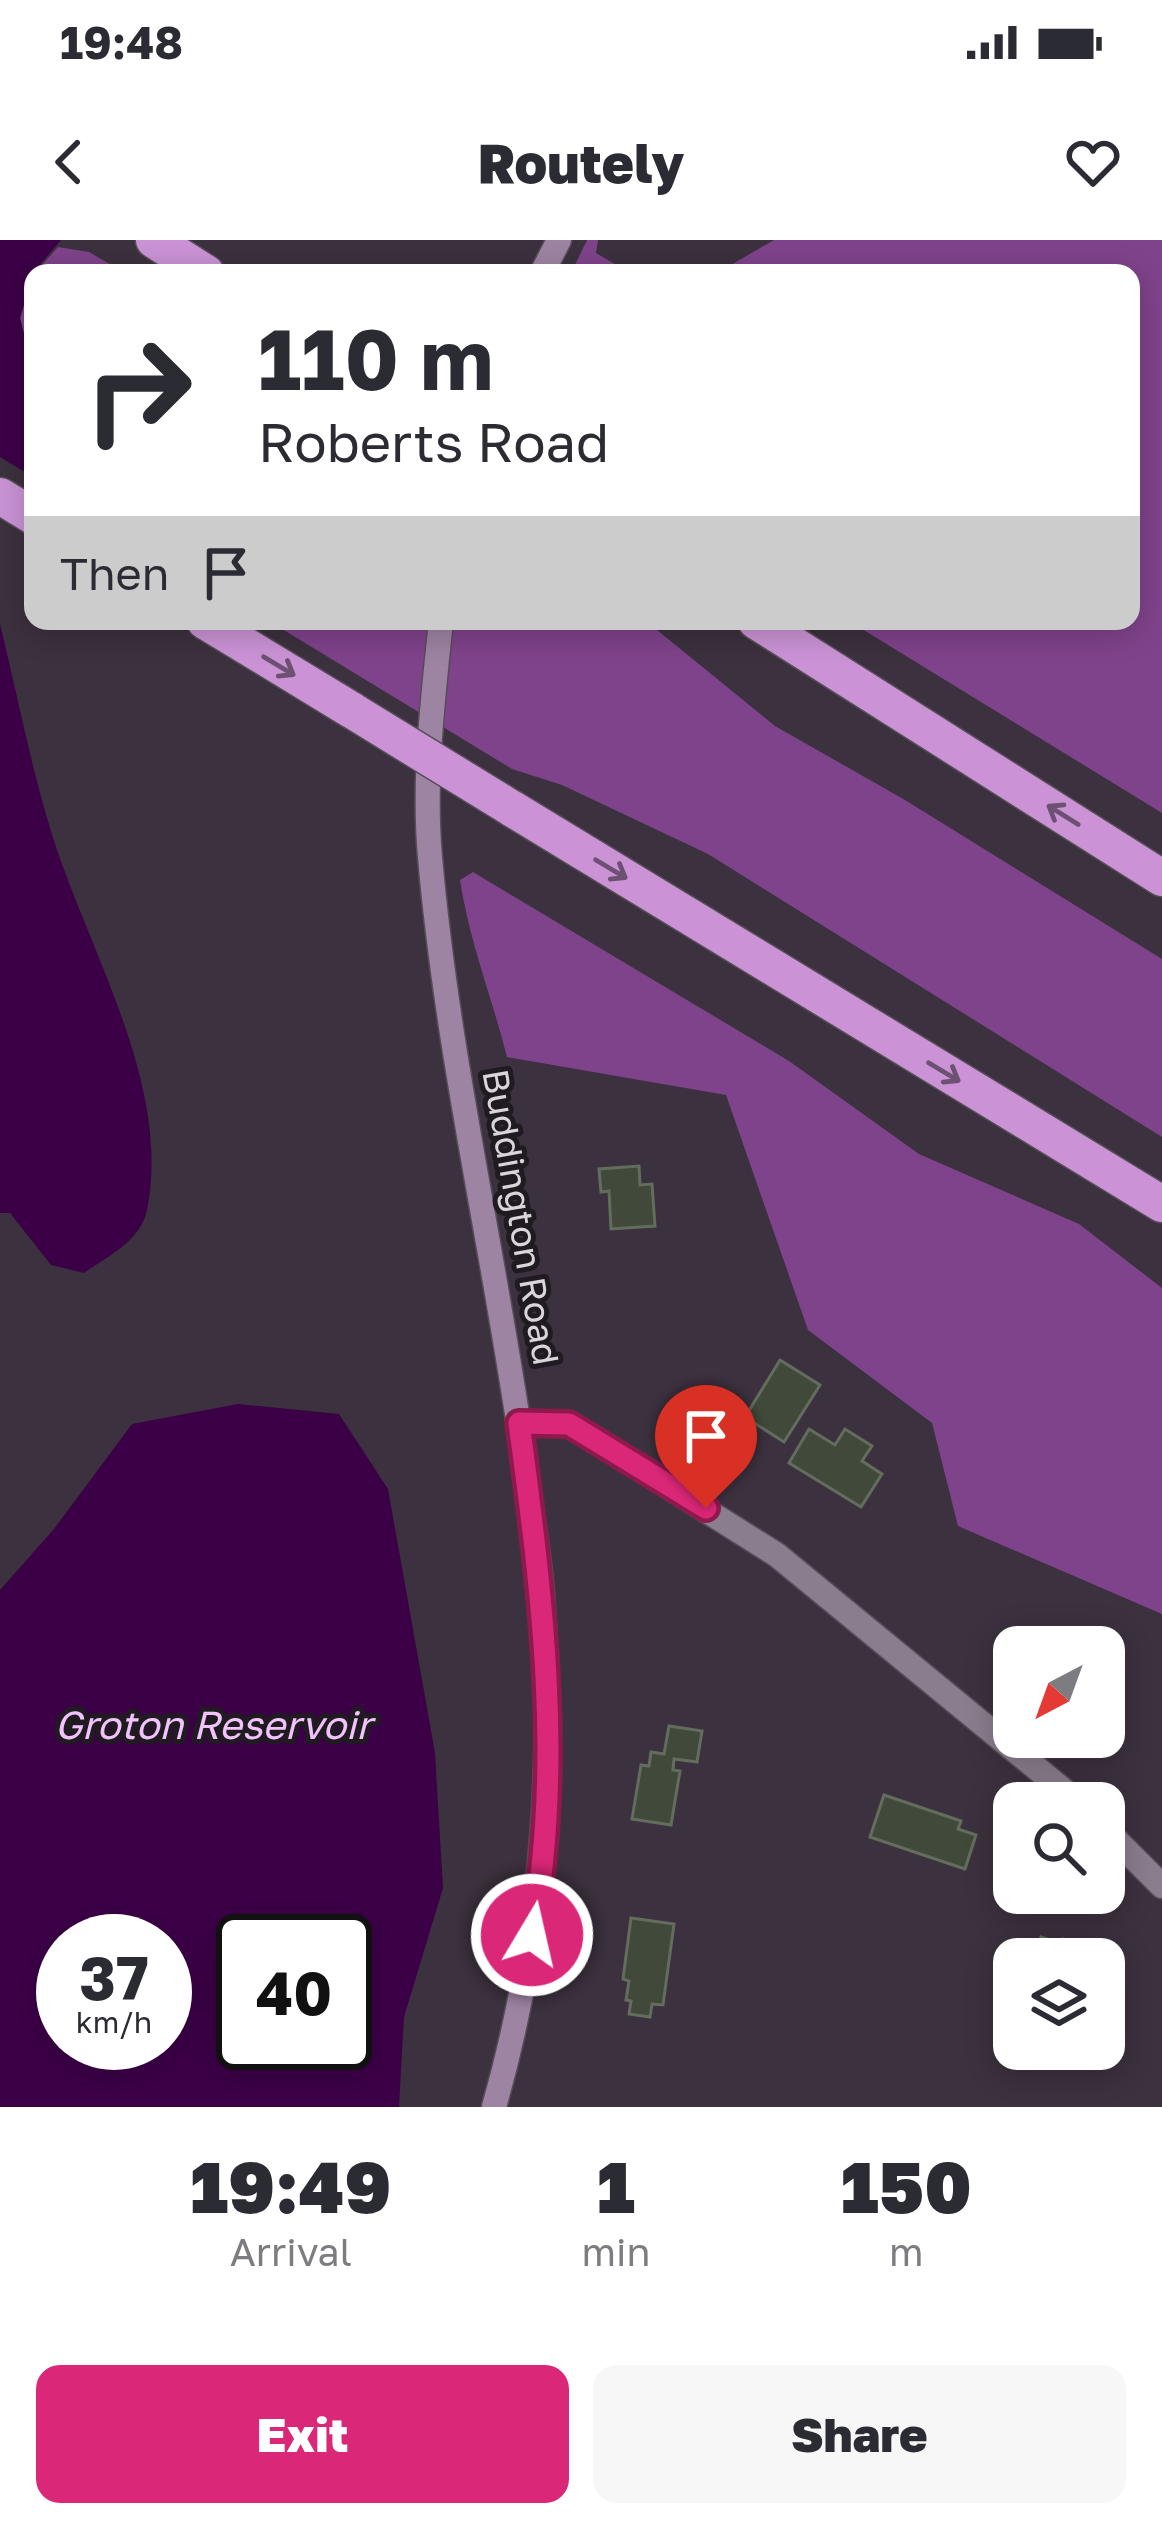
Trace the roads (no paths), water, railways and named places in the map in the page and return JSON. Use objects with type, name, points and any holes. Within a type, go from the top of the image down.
[{"type":"highway","points":[[154,240],[192,264]]},
{"type":"highway","points":[[220,630],[1162,1204]]},
{"type":"highway","points":[[770,630],[1162,878]]},
{"type":"street","name":"Buddington Road","points":[[440,630],[432,714],[430,858],[542,1591],[550,1751],[540,1893],[508,2060],[494,2107]]},
{"type":"street","points":[[519,1423],[569,1424],[777,1555],[1053,1782]]},
{"type":"street","points":[[1125,1849],[1162,1886]]},
{"type":"water","points":[[0,240],[61,240],[41,264],[24,264],[20,318],[24,334],[24,491],[0,539]]},
{"type":"water","points":[[0,624],[48,821],[120,1012],[147,1112],[152,1161],[144,1221],[122,1247],[84,1273],[51,1265],[10,1213],[0,1213]]},
{"type":"water","name":"Groton Reservoir","points":[[238,1404],[339,1414],[388,1489],[435,1753],[443,1888],[404,2017],[399,2107],[0,2107],[0,1590],[54,1529],[132,1424]]}]
